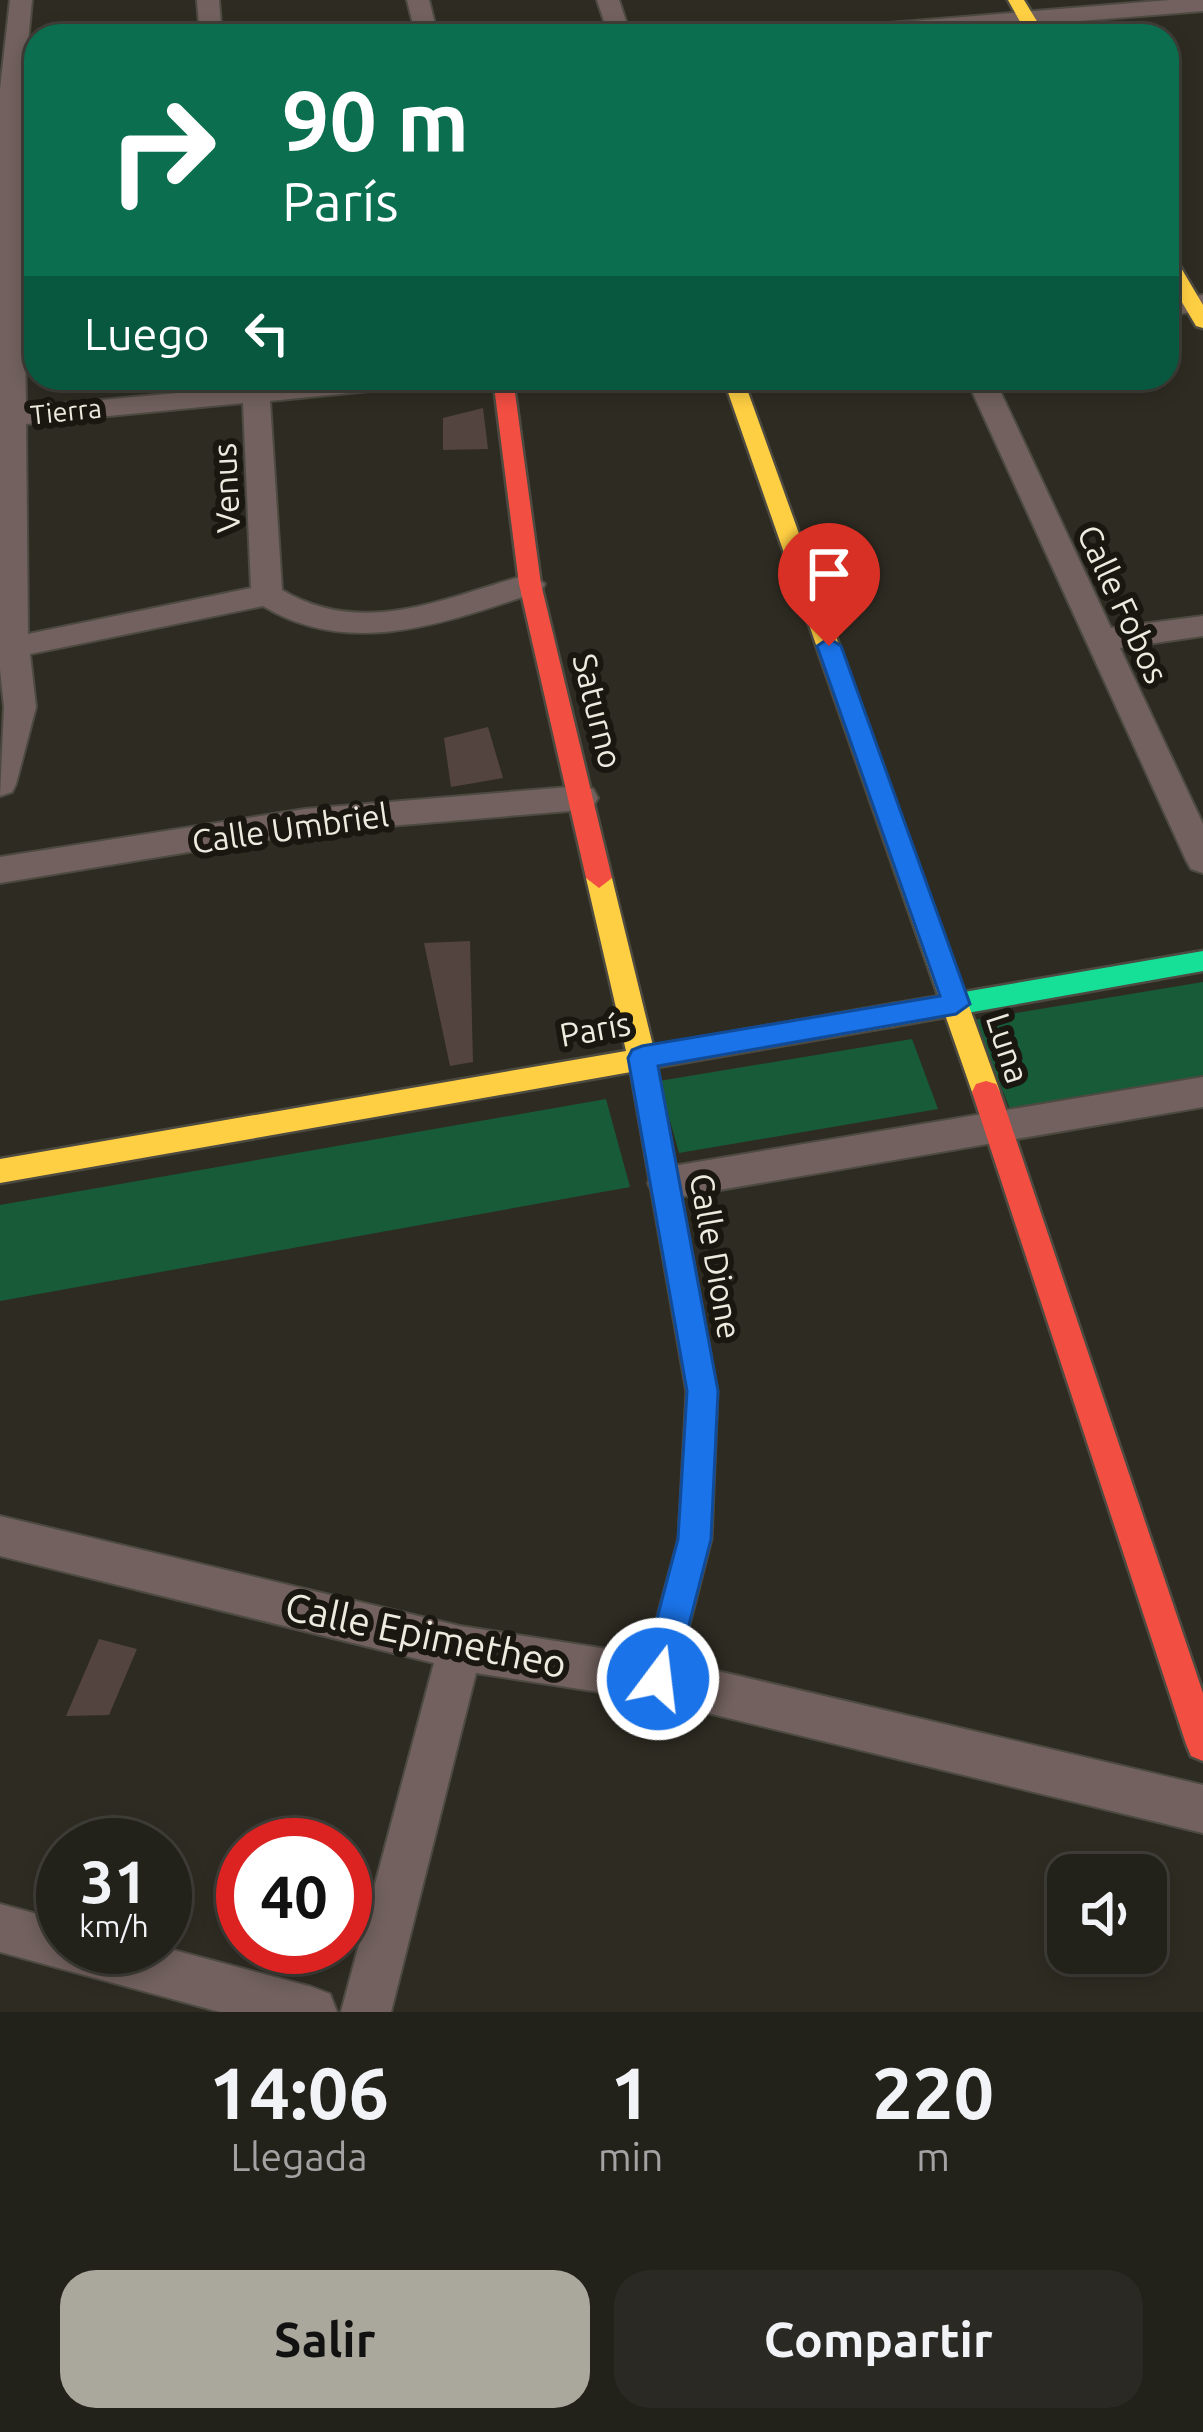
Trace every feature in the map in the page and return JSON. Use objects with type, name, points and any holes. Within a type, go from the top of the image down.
[{"type":"street","points":[[0,784],[20,707],[7,648],[7,418],[21,0]]},
{"type":"street","points":[[957,24],[1203,4]]},
{"type":"street","name":"Tierra","points":[[7,418],[225,390]]},
{"type":"street","name":"Venus","points":[[256,390],[267,595]]},
{"type":"street","name":"Saturno","points":[[504,390],[530,584],[642,1058]]},
{"type":"street","name":"Luna","points":[[737,390],[956,1004],[1203,1744]]},
{"type":"street","name":"Calle Fobos","points":[[985,390],[1203,860]]},
{"type":"street","points":[[7,648],[267,595],[287,610],[333,626],[390,625],[530,584]]},
{"type":"street","points":[[1098,640],[1203,626]]},
{"type":"street","name":"Calle Umbriel","points":[[0,870],[304,821],[581,797]]},
{"type":"street","name":"París","points":[[0,1171],[1203,961]]},
{"type":"street","name":"Calle Dione","points":[[642,1058],[702,1391],[695,1539],[658,1679]]},
{"type":"street","points":[[667,1183],[1203,1092]]},
{"type":"street","name":"Calle Epimetheo","points":[[0,1536],[460,1648],[658,1679],[1203,1809]]},
{"type":"street","points":[[366,2012],[460,1648]]},
{"type":"street","points":[[0,1928],[36,1938]]},
{"type":"street","points":[[171,1974],[312,2012]]},
{"type":"green space","points":[[1203,982],[1203,1077],[1010,1109],[974,1020]]},
{"type":"green space","points":[[912,1039],[938,1109],[679,1153],[659,1081]]},
{"type":"green space","points":[[606,1099],[630,1187],[0,1301],[0,1205]]},
{"type":"building","points":[[483,408],[488,449],[443,450],[443,418]]},
{"type":"building","points":[[488,727],[503,778],[451,787],[444,738]]},
{"type":"building","points":[[470,941],[473,1062],[450,1066],[424,943]]},
{"type":"building","points":[[99,1639],[137,1649],[109,1715],[66,1716]]},
{"type":"traffic: fast","points":[[894,1015],[1203,961]]},
{"type":"traffic: slow","points":[[1016,0],[1030,24]]},
{"type":"traffic: slow","points":[[1179,281],[1203,322]]},
{"type":"traffic: slow","points":[[737,390],[986,1092]]},
{"type":"traffic: slow","points":[[599,878],[642,1058],[702,1392],[695,1539],[658,1679]]},
{"type":"traffic: slow","points":[[0,1171],[894,1015]]},
{"type":"traffic: jam","points":[[505,390],[530,584],[599,878]]},
{"type":"traffic: jam","points":[[986,1092],[1203,1744]]},
{"type":"route","points":[[658,1679],[695,1539],[702,1391],[642,1058],[956,1004],[829,646]]}]
